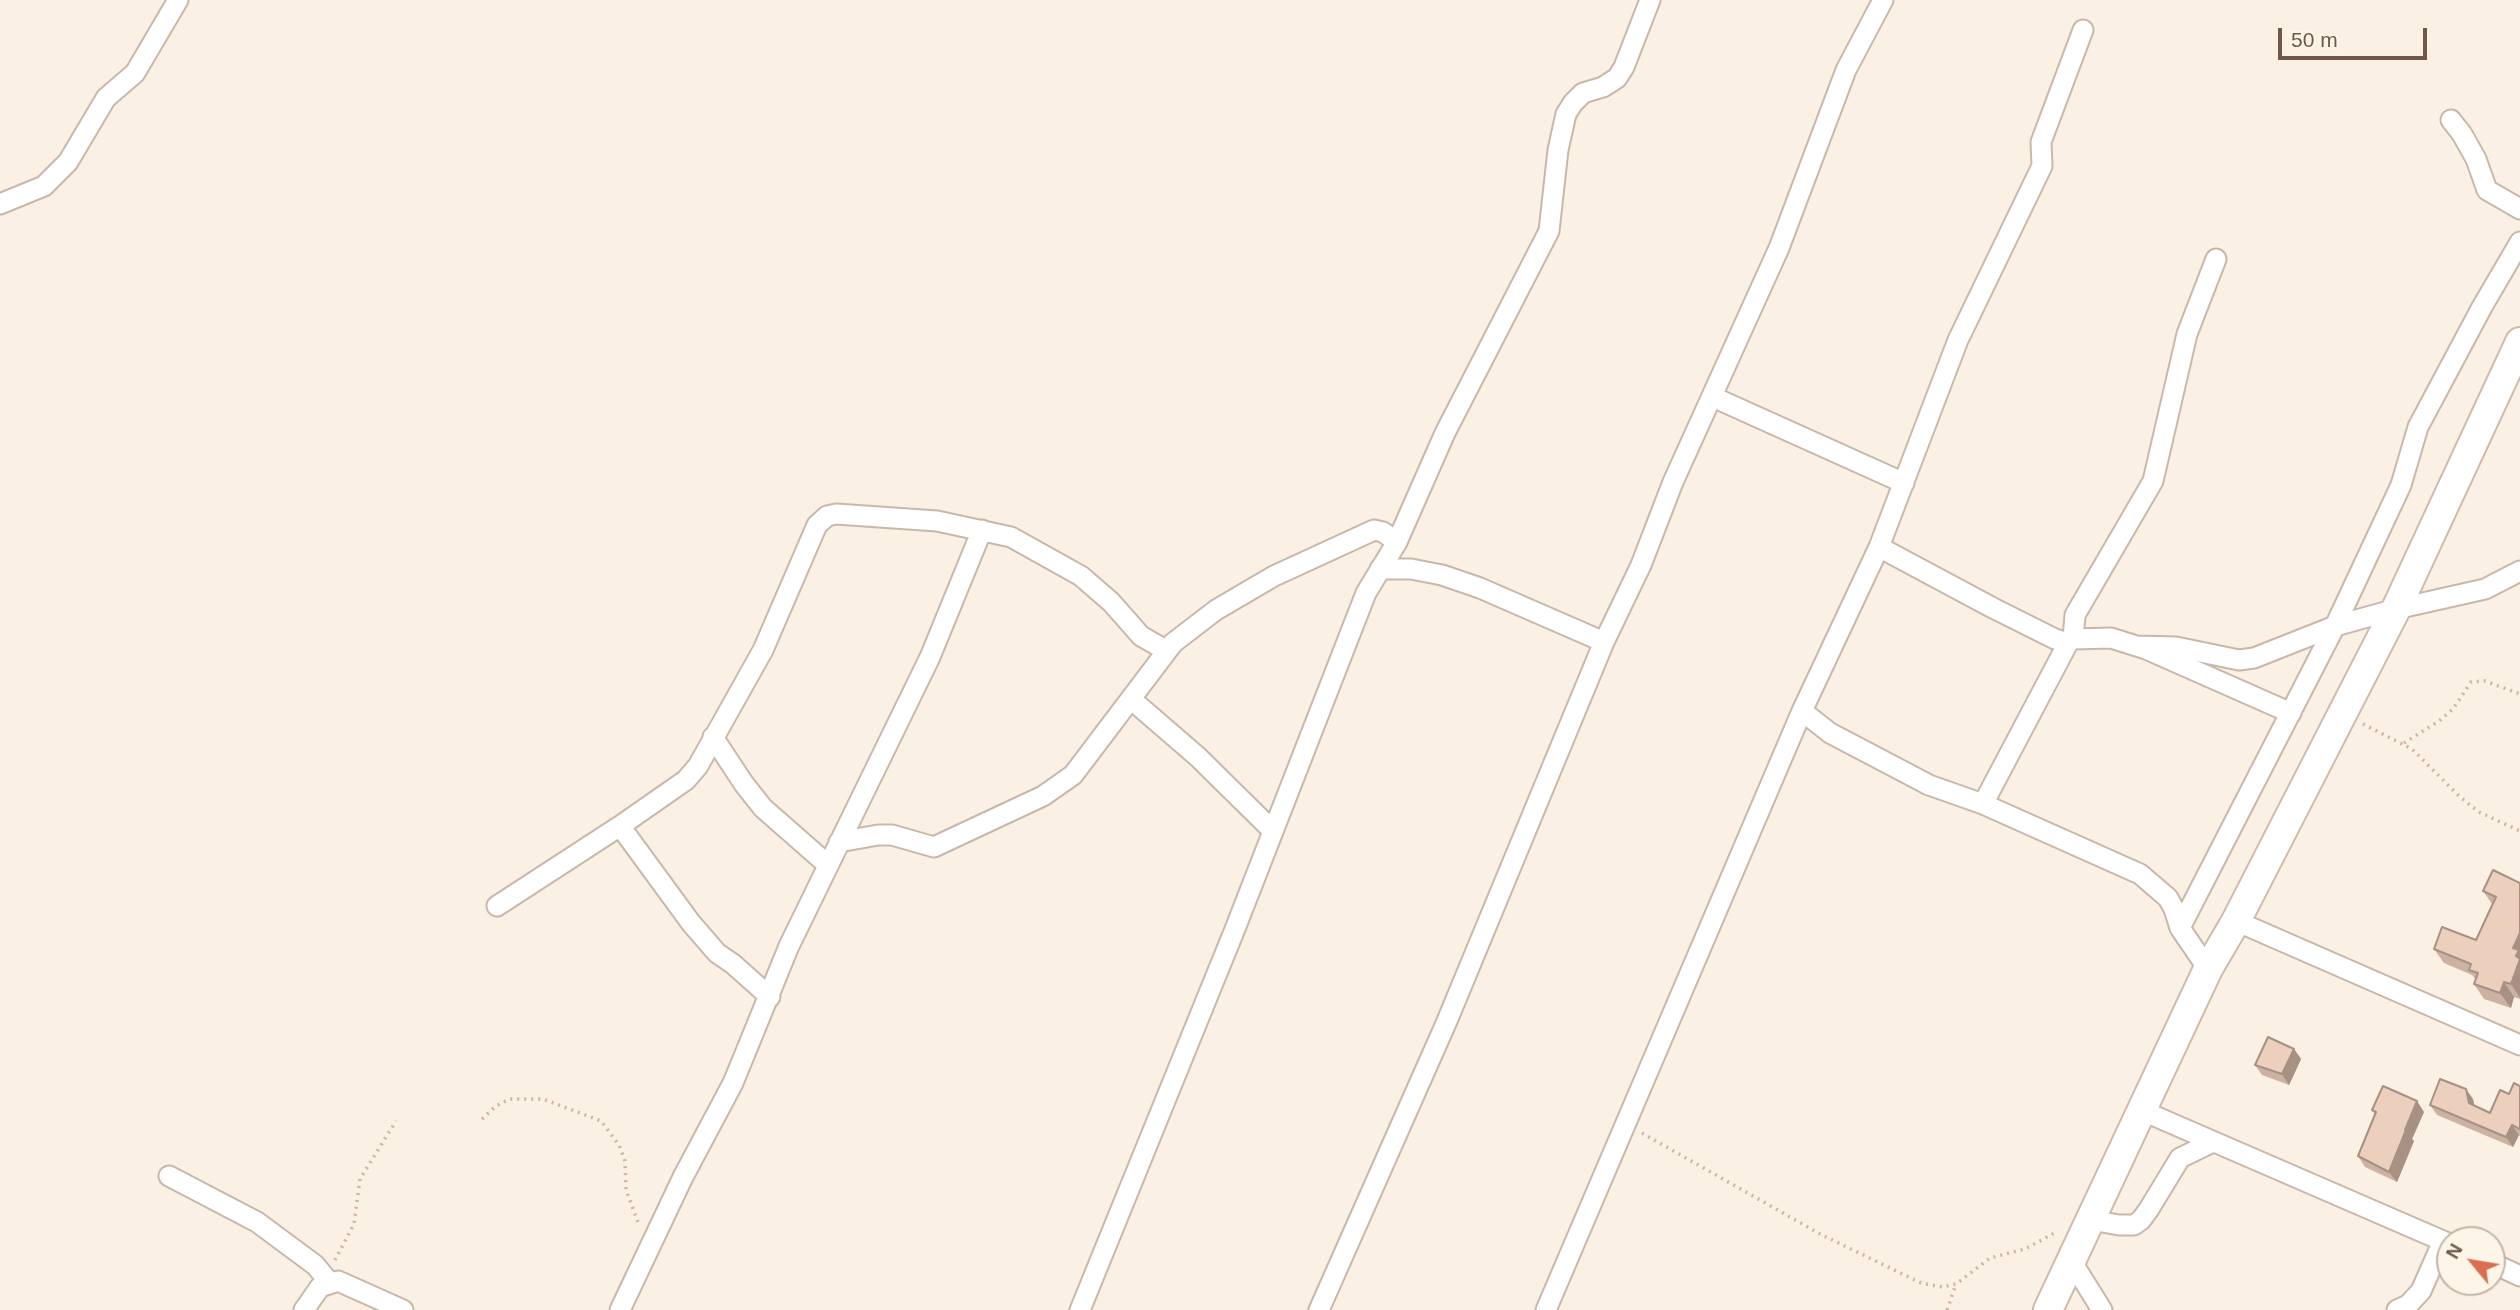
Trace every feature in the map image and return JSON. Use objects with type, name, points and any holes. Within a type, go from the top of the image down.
[{"type":"main road","points":[[2048,1310],[2208,969],[2236,921],[2396,609],[2520,342]]},
{"type":"street","points":[[0,204],[44,186],[68,162],[106,98],[135,73],[178,0]]},
{"type":"street","points":[[1080,1310],[1366,593],[1396,542],[1445,433],[1549,231],[1558,150],[1566,114],[1584,93],[1603,87],[1617,78],[1624,67],[1650,0]]},
{"type":"street","points":[[1319,1310],[1447,1021],[1604,642],[1641,565],[1673,482],[1779,248],[1846,70],[1883,0]]},
{"type":"street","points":[[1546,1310],[1802,711],[1879,547],[1958,340],[2042,166],[2041,142],[2083,30]]},
{"type":"street","points":[[2451,120],[2476,159],[2487,190],[2520,209]]},
{"type":"street","points":[[2180,928],[2291,713],[2402,485],[2418,427],[2520,242]]},
{"type":"street","points":[[1983,804],[2071,641],[2075,615],[2153,481],[2187,334],[2216,259]]},
{"type":"street","points":[[1713,397],[1904,484]]},
{"type":"street","points":[[497,906],[686,780],[698,766],[763,650],[821,520],[836,514],[937,522],[1011,537],[1081,576],[1111,602],[1141,636],[1167,651]]},
{"type":"street","points":[[620,1310],[683,1177],[733,1083],[789,946],[930,657],[982,530]]},
{"type":"street","points":[[839,842],[892,835],[934,847],[1043,796],[1073,775],[1173,643],[1216,610],[1274,576],[1374,530],[1383,532],[1396,542]]},
{"type":"street","points":[[1879,547],[2006,614],[2071,641],[2111,638],[2136,646],[2291,713]]},
{"type":"street","points":[[1380,569],[1411,569],[1467,584],[1527,607],[1604,642]]},
{"type":"street","points":[[2136,646],[2176,647],[2239,660],[2254,658],[2334,626],[2484,589],[2520,571]]},
{"type":"street","points":[[1132,700],[1198,757],[1273,831]]},
{"type":"street","points":[[1802,711],[1830,733],[1929,785],[1983,804],[2140,874],[2168,898],[2180,928],[2208,969]]},
{"type":"street","points":[[713,737],[763,808],[828,866]]},
{"type":"street","points":[[620,826],[708,943],[770,997]]},
{"type":"street","points":[[2236,921],[2520,1045]]},
{"type":"street","points":[[2143,1111],[2436,1239]]},
{"type":"street","points":[[2093,1216],[2119,1225],[2134,1225],[2149,1209],[2180,1158],[2213,1142]]},
{"type":"street","points":[[169,1176],[257,1222],[315,1265],[327,1280],[342,1282],[403,1310]]},
{"type":"street","points":[[2072,1262],[2102,1310]]},
{"type":"street","points":[[2397,1310],[2408,1305],[2421,1291],[2436,1262]]},
{"type":"street","points":[[304,1310],[327,1280]]},
{"type":"path","points":[[2403,743],[2446,715],[2471,682],[2485,681],[2520,694]]},
{"type":"path","points":[[2342,713],[2403,743],[2469,805],[2520,831]]},
{"type":"path","points":[[482,1119],[510,1099],[543,1099],[601,1121],[620,1145],[625,1161],[626,1190],[650,1245]]},
{"type":"path","points":[[327,1280],[354,1224],[360,1179],[396,1121]]},
{"type":"path","points":[[1625,1124],[1820,1234],[1921,1283],[1941,1287],[1956,1284],[1990,1258],[2025,1249],[2093,1216]]},
{"type":"path","points":[[1947,1310],[1956,1284]]},
{"type":"building","points":[[2493,870],[2520,883],[2520,933],[2513,948],[2519,950],[2516,956],[2520,959],[2511,984],[2504,982],[2500,993],[2474,984],[2478,973],[2469,970],[2471,964],[2434,949],[2442,927],[2476,940],[2496,897],[2483,891]]},
{"type":"building","points":[[2268,1037],[2294,1049],[2282,1074],[2255,1065]]},
{"type":"building","points":[[2440,1079],[2466,1089],[2469,1103],[2490,1113],[2500,1090],[2509,1094],[2514,1083],[2520,1086],[2520,1129],[2512,1125],[2506,1137],[2430,1105]]},
{"type":"building","points":[[2383,1086],[2417,1101],[2389,1172],[2358,1156],[2376,1112],[2372,1110]]}]
